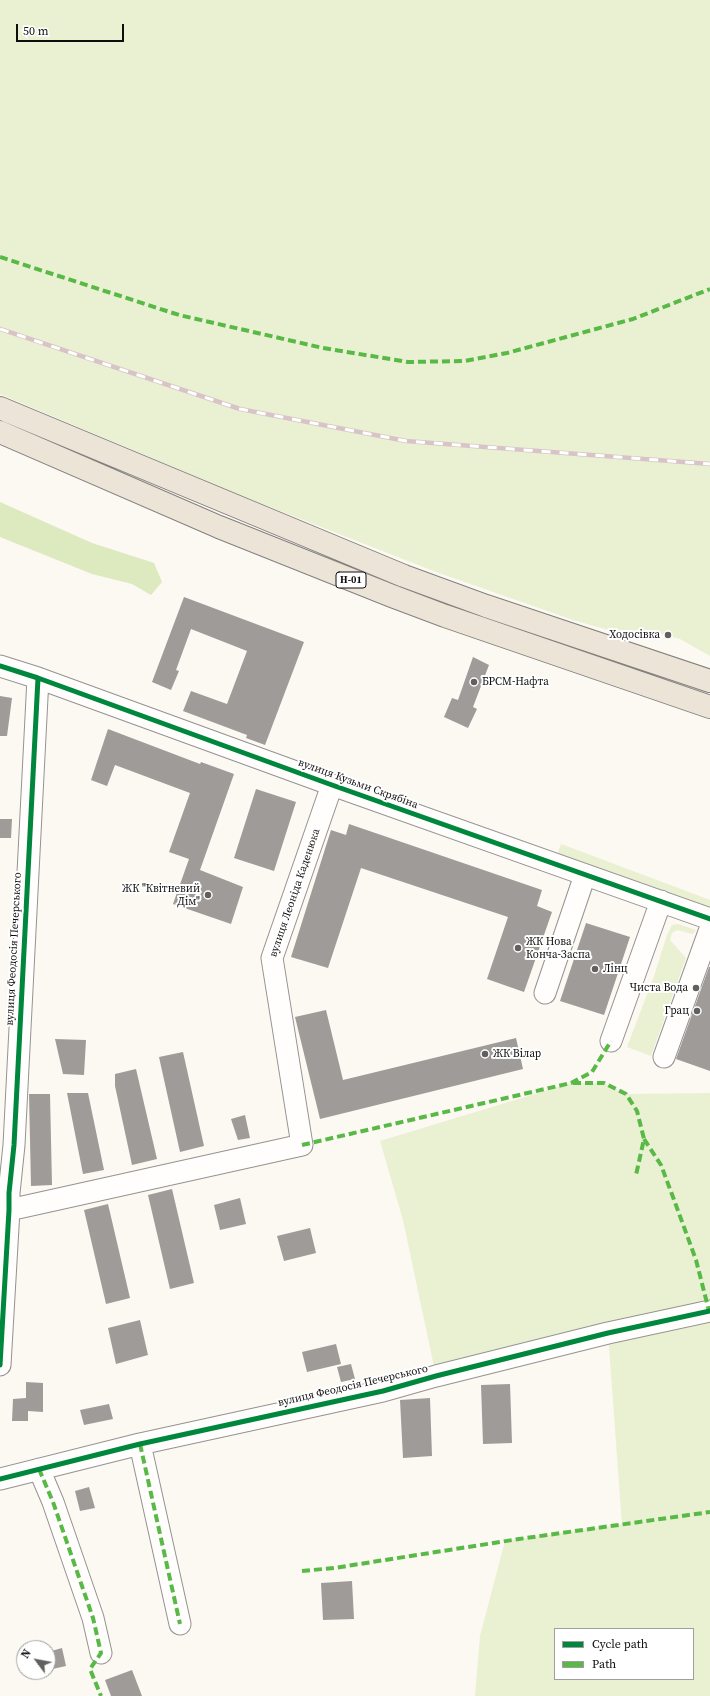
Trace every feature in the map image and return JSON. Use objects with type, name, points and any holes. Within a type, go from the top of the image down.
[{"type":"main road","name":"Н-01","points":[[0,408],[404,576],[494,609],[710,681]]},
{"type":"main road","name":"Н-01","points":[[0,432],[219,527],[392,596],[444,616],[710,707]]},
{"type":"street","name":"вулиця Кузьми Скрябіна","points":[[0,666],[38,678],[332,785],[710,919]]},
{"type":"street","name":"вулиця Феодосія Печерського","points":[[0,1365],[9,1193],[14,1145],[38,678]]},
{"type":"street","name":"вулиця Леоніда Каденюка","points":[[9,1210],[302,1145],[272,958],[332,785]]},
{"type":"street","points":[[545,993],[585,875]]},
{"type":"street","points":[[611,1040],[660,901]]},
{"type":"street","points":[[664,1057],[710,929]]},
{"type":"street","name":"вулиця Феодосія Печерського","points":[[0,1479],[140,1444],[383,1391],[436,1376],[601,1335],[710,1311]]},
{"type":"street","points":[[140,1444],[180,1624]]},
{"type":"street","points":[[39,1469],[53,1502],[93,1618],[101,1653]]},
{"type":"green space","points":[[0,0],[710,0],[710,656],[680,639],[655,632],[626,635],[573,620],[436,572],[242,496],[0,394]]},
{"type":"green space","points":[[0,502],[92,543],[154,563],[162,582],[151,595],[132,584],[92,574],[0,537]]},
{"type":"green space","points":[[561,844],[710,900],[710,910],[556,857]]},
{"type":"green space","points":[[678,924],[696,930],[693,934],[677,930],[672,933],[670,940],[686,958],[651,1056],[627,1047],[654,976],[667,935],[672,925]]},
{"type":"green space","points":[[571,1083],[604,1083],[626,1094],[710,1093],[710,1696],[475,1696],[480,1636],[505,1541],[622,1524],[608,1333],[436,1376],[403,1220],[380,1141]]},
{"type":"building","points":[[184,597],[304,642],[265,745],[246,738],[247,735],[183,711],[191,691],[227,704],[247,651],[191,629],[176,670],[179,671],[171,690],[152,682]]},
{"type":"building","points":[[473,657],[489,665],[473,707],[477,709],[468,728],[444,717],[452,698],[458,700]]},
{"type":"building","points":[[0,696],[12,698],[7,736],[0,736]]},
{"type":"building","points":[[108,729],[200,764],[201,762],[234,774],[200,870],[243,887],[231,924],[173,904],[189,859],[169,852],[190,793],[115,765],[107,786],[91,780]]},
{"type":"building","points":[[256,789],[296,802],[274,871],[234,858]]},
{"type":"building","points":[[0,819],[12,819],[11,838],[0,838]]},
{"type":"building","points":[[349,824],[542,890],[537,906],[552,912],[524,992],[487,979],[508,917],[361,868],[328,968],[291,957],[331,830],[346,835]]},
{"type":"building","name":"Лінц","points":[[586,923],[630,937],[604,1015],[560,1001]]},
{"type":"building","name":"Грац","points":[[710,967],[710,1071],[676,1059]]},
{"type":"building","name":"ЖК Вілар","points":[[326,1010],[343,1080],[516,1038],[523,1069],[320,1119],[295,1017]]},
{"type":"building","points":[[55,1039],[86,1040],[84,1075],[63,1074]]},
{"type":"building","points":[[183,1052],[204,1146],[180,1152],[159,1057]]},
{"type":"building","points":[[136,1069],[157,1159],[132,1165],[115,1086],[115,1074]]},
{"type":"building","points":[[67,1093],[88,1093],[104,1170],[83,1174]]},
{"type":"building","points":[[29,1094],[50,1094],[52,1185],[31,1186]]},
{"type":"building","points":[[245,1115],[250,1138],[238,1140],[231,1119]]},
{"type":"building","points":[[172,1189],[194,1283],[170,1289],[148,1195]]},
{"type":"building","points":[[240,1198],[246,1224],[220,1230],[214,1205]]},
{"type":"building","points":[[108,1204],[130,1298],[106,1304],[84,1210]]},
{"type":"building","points":[[310,1228],[316,1253],[284,1261],[277,1236]]},
{"type":"building","points":[[140,1320],[148,1355],[116,1364],[108,1328]]},
{"type":"building","points":[[336,1344],[341,1364],[307,1372],[302,1352]]},
{"type":"building","points":[[351,1364],[355,1379],[341,1382],[337,1367]]},
{"type":"building","points":[[26,1382],[43,1383],[43,1412],[28,1411],[28,1421],[12,1421],[13,1399],[26,1398]]},
{"type":"building","points":[[510,1384],[512,1443],[483,1444],[481,1385]]},
{"type":"building","points":[[430,1398],[432,1456],[403,1458],[400,1400]]},
{"type":"building","points":[[109,1404],[113,1419],[84,1425],[80,1410]]},
{"type":"building","points":[[89,1487],[95,1508],[80,1511],[75,1491]]},
{"type":"building","points":[[352,1581],[354,1619],[323,1620],[321,1583]]},
{"type":"building","points":[[62,1648],[66,1666],[56,1668],[56,1650]]},
{"type":"building","points":[[132,1670],[142,1696],[111,1696],[105,1680]]},
{"type":"railway","points":[[0,329],[240,409],[406,441],[710,464]]},
{"type":"marked path","points":[[0,257],[179,315],[323,348],[408,362],[465,361],[507,353],[633,319],[710,289]]},
{"type":"marked path","points":[[302,1145],[571,1083],[592,1072],[611,1041]]},
{"type":"marked path","points":[[573,1083],[604,1083],[626,1094],[637,1111],[644,1139],[636,1175]]},
{"type":"marked path","points":[[644,1139],[661,1165],[696,1260],[709,1311]]},
{"type":"marked path","points":[[140,1444],[180,1624]]},
{"type":"marked path","points":[[39,1469],[53,1502],[93,1618],[101,1653],[90,1669],[101,1696]]},
{"type":"marked path","points":[[302,1571],[334,1568],[519,1539],[710,1512]]},
{"type":"cycle path","points":[[0,666],[38,678],[332,785],[710,919]]},
{"type":"cycle path","points":[[0,1365],[9,1193],[14,1145],[38,678]]},
{"type":"cycle path","points":[[0,1479],[140,1444],[383,1391],[436,1376],[608,1333],[710,1311]]},
{"type":"place","name":"Ходосівка","points":[[668,635]]},
{"type":"place","name":"БРСМ-Нафта","points":[[474,682]]},
{"type":"place","name":"ЖК \"Квітневий Дім\"","points":[[208,895]]},
{"type":"place","name":"ЖК Нова Конча-Заспа","points":[[518,948]]},
{"type":"place","name":"Лінц","points":[[595,969]]},
{"type":"place","name":"Чиста Вода","points":[[696,988]]},
{"type":"place","name":"Грац","points":[[697,1011]]},
{"type":"place","name":"ЖК Вілар","points":[[485,1054]]}]
